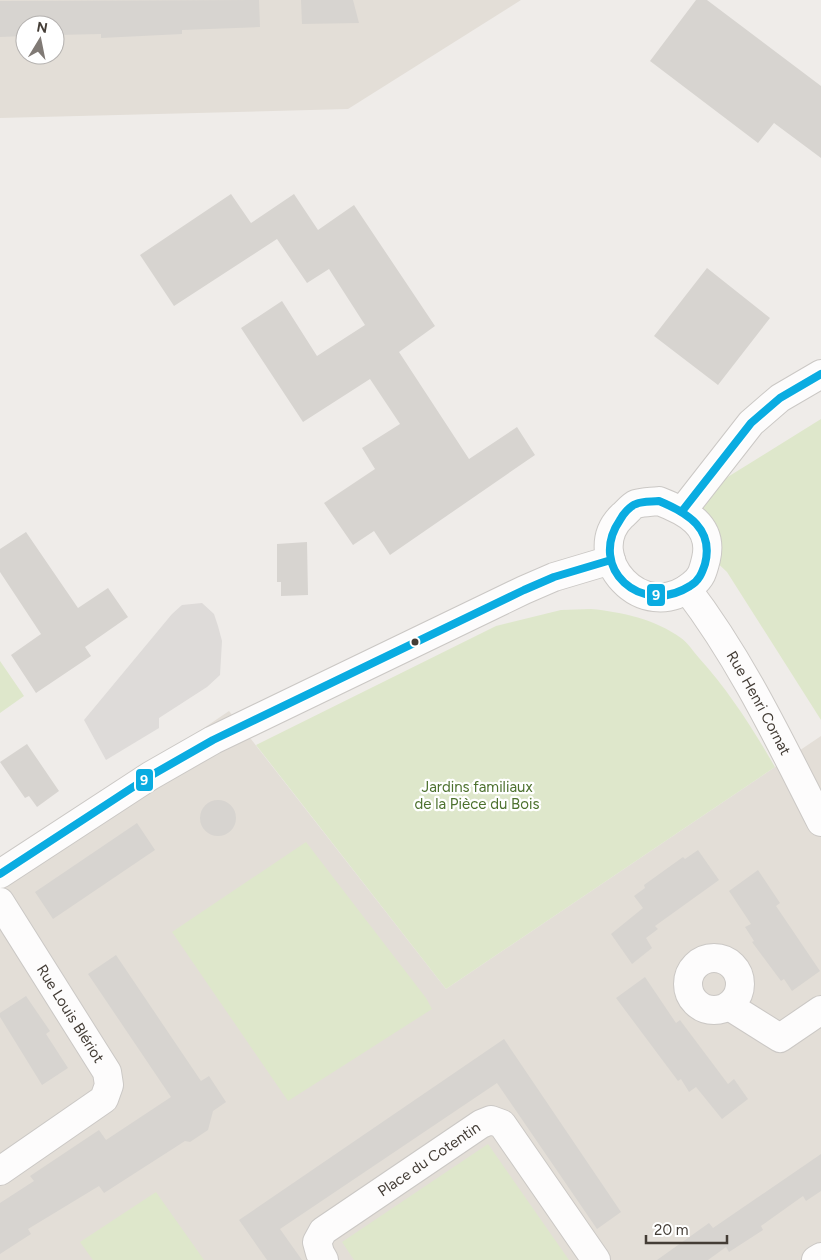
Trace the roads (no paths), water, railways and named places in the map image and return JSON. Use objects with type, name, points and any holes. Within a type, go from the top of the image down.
[{"type":"street","points":[[683,510],[751,423],[780,398],[821,374]]},
{"type":"street","points":[[659,501],[683,510],[704,530],[708,550],[702,577],[687,589],[667,597],[640,595],[621,581],[611,560],[610,541],[617,521],[634,504],[659,501]]},
{"type":"street","points":[[0,874],[150,776],[245,724],[524,590],[554,577],[611,560]]},
{"type":"street","name":"Rue Henri Cornat","points":[[687,589],[709,618],[742,669],[821,822]]},
{"type":"street","name":"Rue Louis Blériot","points":[[0,902],[107,1072],[109,1085],[104,1099],[0,1170]]},
{"type":"street","points":[[729,1006],[780,1038],[821,1010]]},
{"type":"street","name":"Place du Cotentin","points":[[324,1260],[317,1242],[323,1231],[481,1124],[491,1120],[502,1124],[596,1260]]},
{"type":"street","points":[[816,1260],[821,1257]]},
{"type":"park label","name":"Jardins familiaux de la Pièce du Bois","points":[[477,796]]}]
